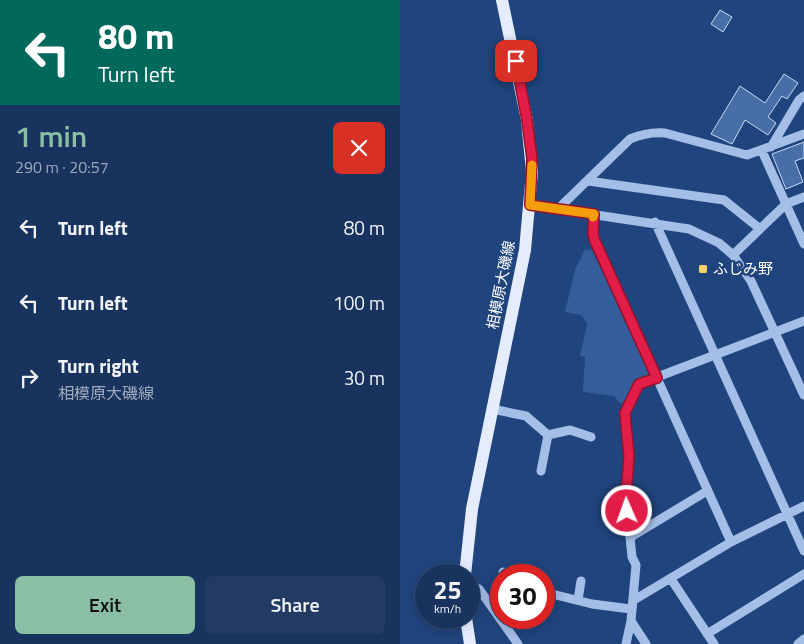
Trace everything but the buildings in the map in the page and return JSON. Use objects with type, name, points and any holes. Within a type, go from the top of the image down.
[{"type":"main road","name":"相模原大磯線","points":[[467,564],[472,509],[517,295],[530,205],[531,144],[502,0]]},
{"type":"main road","points":[[468,629],[470,644]]},
{"type":"street","points":[[771,147],[799,100],[804,96]]},
{"type":"street","points":[[558,209],[630,139],[642,134],[653,132],[747,155],[804,134]]},
{"type":"street","points":[[762,151],[804,244]]},
{"type":"street","points":[[588,181],[724,200],[759,228]]},
{"type":"street","points":[[733,255],[786,204],[804,197]]},
{"type":"street","points":[[530,205],[655,222],[689,229],[719,243],[733,255],[751,281],[804,395]]},
{"type":"street","points":[[594,214],[593,234],[595,241],[730,542]]},
{"type":"street","points":[[655,222],[804,551]]},
{"type":"street","points":[[626,644],[634,600],[636,565],[632,557],[626,498],[629,456],[625,413],[639,384],[804,321]]},
{"type":"street","points":[[492,410],[526,416],[548,435]]},
{"type":"street","points":[[548,435],[570,430],[591,436]]},
{"type":"street","points":[[541,471],[548,435]]},
{"type":"street","points":[[631,538],[707,491]]},
{"type":"street","points":[[634,600],[730,542],[804,506]]},
{"type":"street","points":[[707,634],[804,574]]},
{"type":"street","points":[[671,579],[714,644]]},
{"type":"street","points":[[578,600],[581,581]]},
{"type":"street","points":[[480,589],[518,644]]},
{"type":"street","points":[[555,595],[632,610]]},
{"type":"street","points":[[631,621],[646,644]]},
{"type":"street","points":[[798,644],[804,639]]},
{"type":"shaded area","points":[[585,249],[592,250],[650,375],[633,387],[621,404],[614,396],[583,392],[585,357],[580,356],[587,324],[581,315],[565,312],[575,270]]},
{"type":"slow traffic","points":[[532,165],[530,205],[594,214],[593,217]]},
{"type":"place","name":"ふじみ野","points":[[703,269]]},
{"type":"route","points":[[516,61],[532,158],[530,205],[594,214],[593,234],[595,241],[657,378],[639,384],[625,413],[629,456],[627,511]]}]
